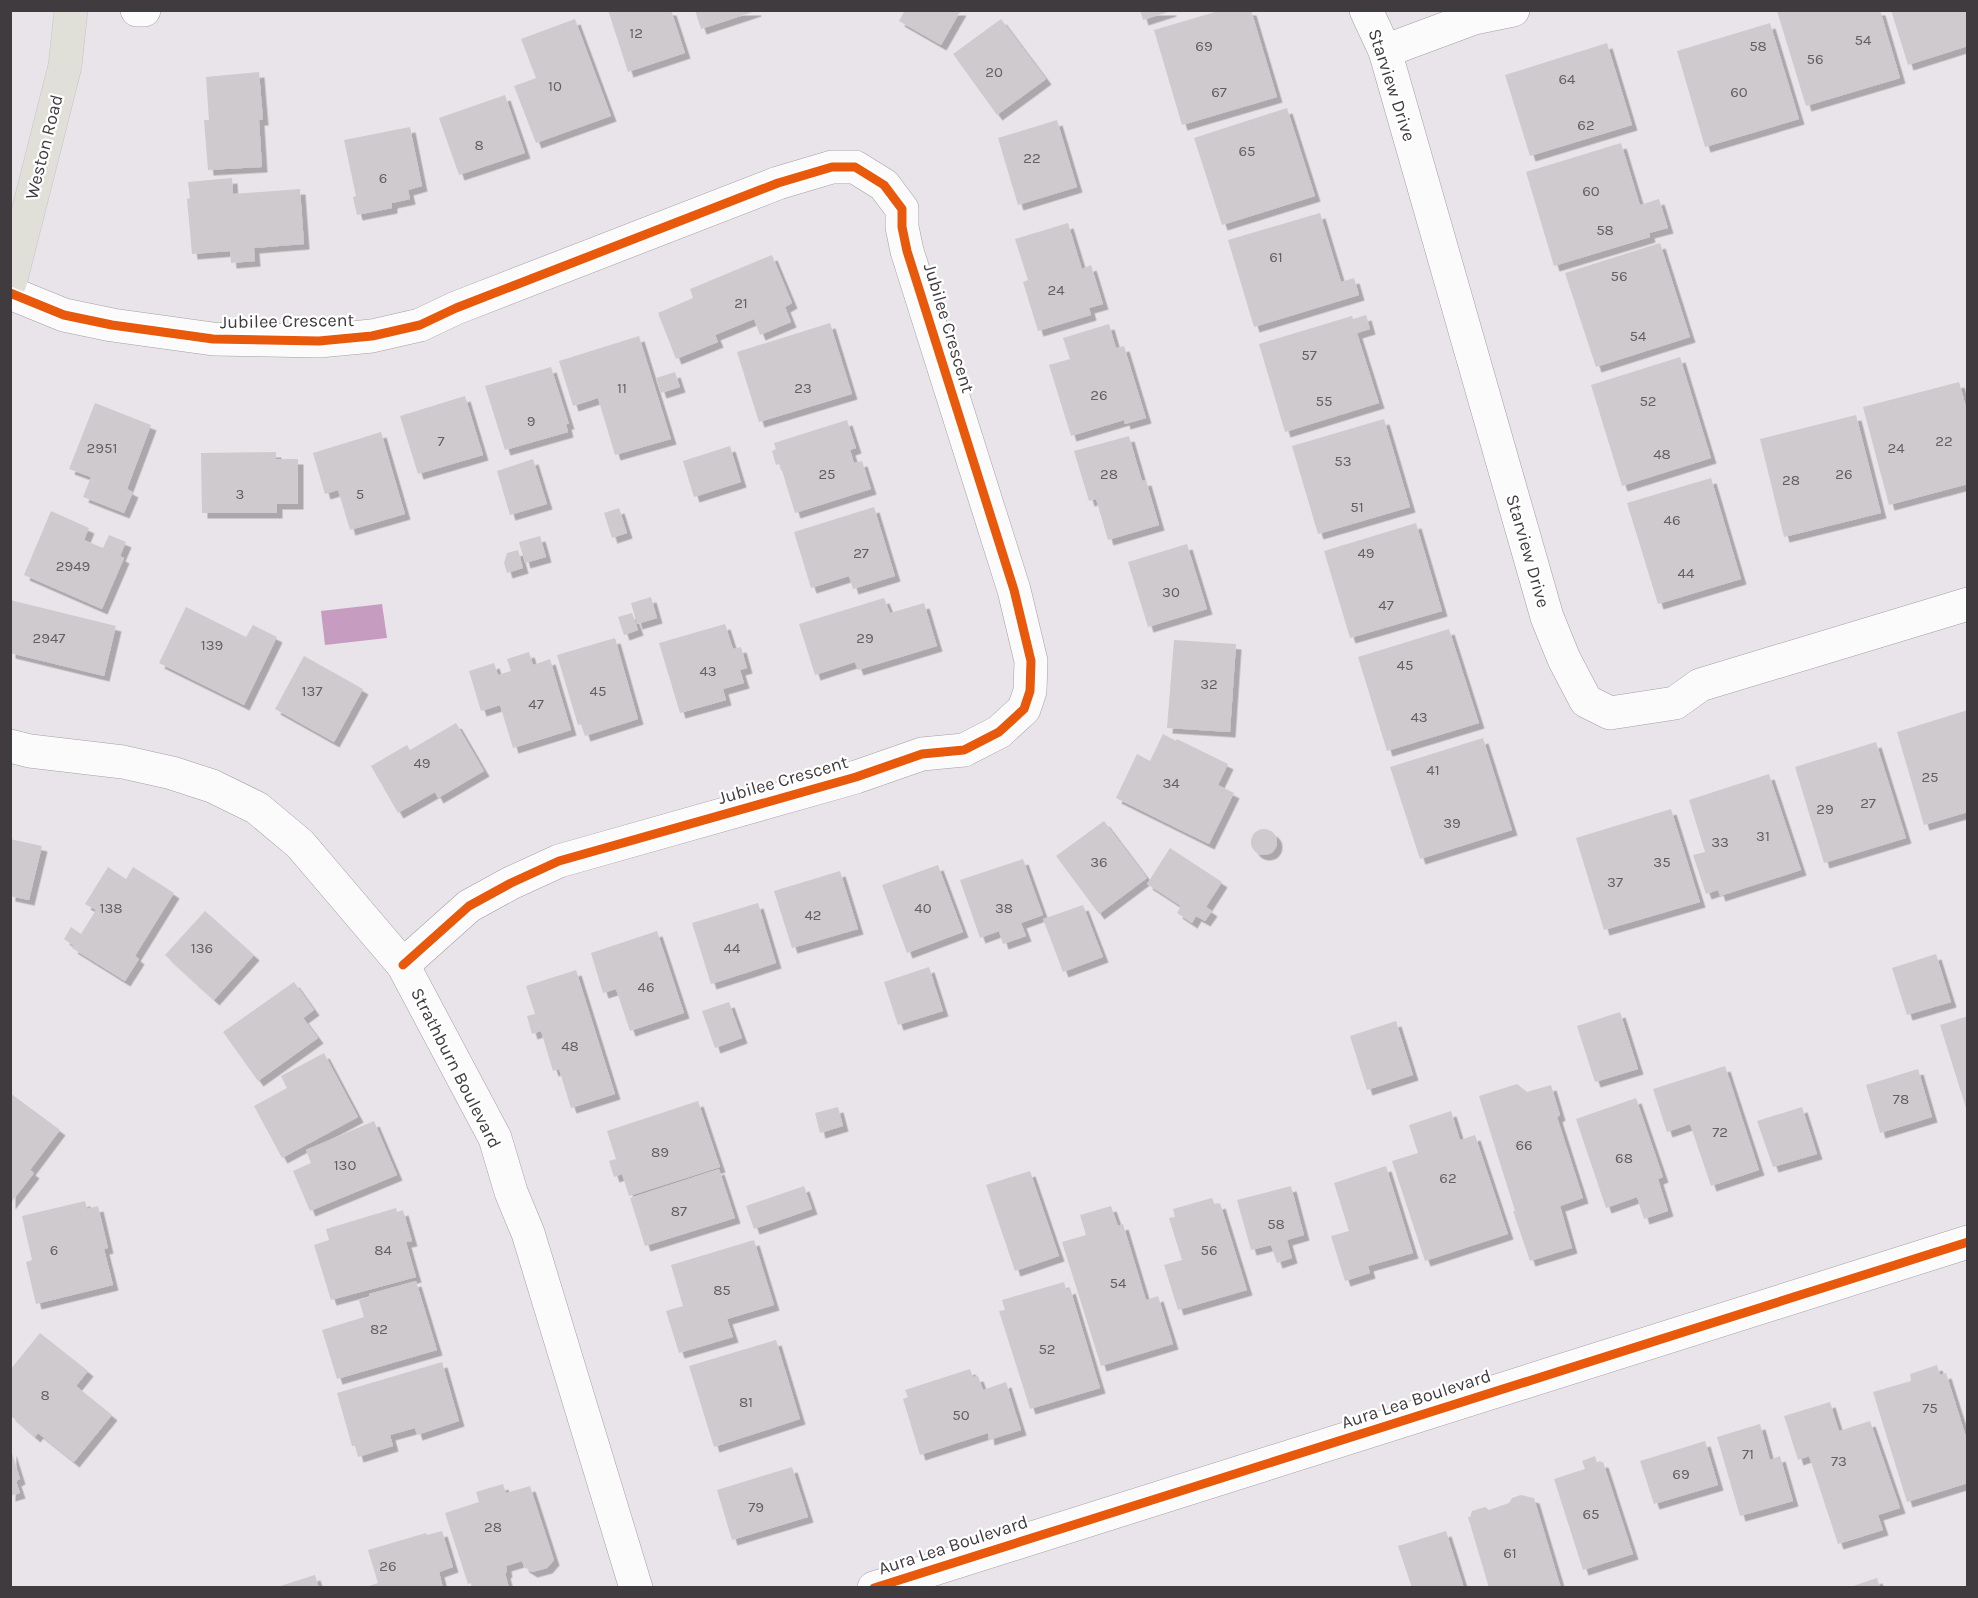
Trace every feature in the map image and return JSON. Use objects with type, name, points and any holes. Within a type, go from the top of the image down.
[{"type":"main road","name":"Weston Road","points":[[10,283],[65,66],[71,10]]},
{"type":"street","points":[[137,10],[144,10]]},
{"type":"street","name":"Starview Drive","points":[[1366,10],[1385,51],[1547,617],[1564,659],[1586,701],[1610,713],[1675,703],[1700,685],[1968,604]]},
{"type":"street","points":[[1385,51],[1474,18],[1513,10]]},
{"type":"street","name":"Jubilee Crescent","points":[[10,293],[64,315],[135,329],[213,339],[319,341],[372,336],[420,325],[456,308],[778,183],[832,166],[855,166],[885,185],[902,209],[902,227],[907,251],[1014,590],[1030,661],[1030,691],[1024,709],[999,732],[964,750],[922,754],[856,777],[559,861],[469,906],[403,965]]},
{"type":"street","name":"Strathburn Boulevard","points":[[10,746],[30,751],[123,762],[172,773],[212,786],[257,808],[300,844],[403,965],[495,1138],[511,1192],[528,1233],[636,1587]]},
{"type":"street","name":"Aura Lea Boulevard","points":[[874,1587],[1968,1242]]},
{"type":"shaded area","points":[[382,604],[387,638],[325,645],[321,611]]},
{"type":"building","points":[[608,10],[671,10],[685,53],[628,72]]},
{"type":"building","points":[[695,10],[756,10],[756,11],[701,29]]},
{"type":"building","points":[[905,10],[961,10],[941,45],[899,21]]},
{"type":"building","points":[[1140,10],[1171,10],[1171,11],[1143,20]]},
{"type":"building","points":[[1222,10],[1251,10],[1277,97],[1182,125],[1154,30]]},
{"type":"building","points":[[1880,10],[1900,78],[1806,106],[1777,11]]},
{"type":"building","points":[[1891,10],[1968,10],[1968,46],[1908,65]]},
{"type":"building","points":[[575,19],[611,116],[536,143],[514,86],[536,78],[521,39]]},
{"type":"building","points":[[1001,19],[1046,79],[997,115],[953,54]]},
{"type":"building","points":[[1770,23],[1799,119],[1705,147],[1677,51]]},
{"type":"building","points":[[1607,43],[1632,125],[1530,156],[1505,75]]},
{"type":"building","points":[[259,72],[263,120],[259,120],[262,167],[208,170],[204,120],[209,120],[206,77]]},
{"type":"building","points":[[505,95],[525,153],[459,175],[439,118]]},
{"type":"building","points":[[1287,108],[1315,196],[1222,225],[1194,138]]},
{"type":"building","points":[[1057,120],[1077,187],[1018,205],[998,138]]},
{"type":"building","points":[[410,127],[422,186],[408,190],[410,199],[392,203],[392,208],[357,215],[353,197],[356,196],[344,140]]},
{"type":"building","points":[[1621,143],[1640,205],[1659,199],[1668,228],[1649,233],[1650,237],[1554,266],[1526,172]]},
{"type":"building","points":[[232,178],[233,194],[300,189],[304,244],[254,248],[255,261],[231,263],[230,251],[192,254],[187,199],[190,198],[188,182]]},
{"type":"building","points":[[1320,213],[1341,282],[1354,278],[1359,295],[1254,327],[1228,240]]},
{"type":"building","points":[[1068,223],[1082,269],[1091,265],[1103,304],[1089,308],[1091,315],[1038,331],[1023,282],[1028,280],[1015,239]]},
{"type":"building","points":[[1660,243],[1690,337],[1596,367],[1565,273]]},
{"type":"building","points":[[772,255],[792,303],[785,307],[791,322],[760,335],[754,319],[715,335],[718,342],[676,359],[658,313],[693,298],[690,289]]},
{"type":"building","points":[[1366,315],[1370,329],[1357,333],[1379,403],[1285,432],[1259,344],[1352,316],[1353,319]]},
{"type":"building","points":[[830,323],[852,394],[759,422],[737,352]]},
{"type":"building","points":[[1109,324],[1116,348],[1124,346],[1146,418],[1125,424],[1124,420],[1071,436],[1049,365],[1070,359],[1063,338]]},
{"type":"building","points":[[639,336],[671,439],[615,455],[598,398],[573,406],[559,361]]},
{"type":"building","points":[[1680,357],[1711,458],[1622,486],[1591,385]]},
{"type":"building","points":[[551,367],[569,424],[566,424],[568,432],[505,450],[485,386]]},
{"type":"building","points":[[675,372],[680,387],[661,393],[656,378]]},
{"type":"building","points":[[1959,382],[1968,414],[1968,484],[1889,505],[1863,407]]},
{"type":"building","points":[[465,396],[483,455],[418,474],[400,416]]},
{"type":"building","points":[[95,403],[151,425],[127,489],[133,492],[124,513],[83,497],[91,477],[69,469]]},
{"type":"building","points":[[1856,415],[1881,513],[1784,537],[1760,439]]},
{"type":"building","points":[[1384,419],[1410,507],[1318,534],[1292,446]]},
{"type":"building","points":[[847,420],[856,448],[850,450],[854,463],[862,461],[871,489],[795,513],[780,464],[776,465],[772,451],[776,449],[774,443]]},
{"type":"building","points":[[381,432],[405,514],[350,530],[338,490],[325,494],[313,453]]},
{"type":"building","points":[[1129,436],[1142,481],[1146,480],[1159,525],[1108,540],[1096,499],[1089,501],[1074,451]]},
{"type":"building","points":[[730,446],[741,482],[694,497],[683,461]]},
{"type":"building","points":[[276,452],[276,459],[298,459],[298,504],[277,504],[277,513],[202,513],[201,453]]},
{"type":"building","points":[[533,459],[547,504],[510,515],[497,471]]},
{"type":"building","points":[[1711,478],[1741,579],[1658,604],[1627,503]]},
{"type":"building","points":[[874,507],[895,576],[853,589],[849,576],[811,588],[794,532]]},
{"type":"building","points":[[619,508],[627,533],[612,538],[604,513]]},
{"type":"building","points":[[51,511],[89,528],[84,540],[103,548],[109,535],[126,542],[120,556],[124,558],[102,609],[24,575]]},
{"type":"building","points":[[1416,523],[1442,611],[1350,638],[1324,551]]},
{"type":"building","points":[[540,536],[546,557],[525,563],[519,542]]},
{"type":"building","points":[[1187,544],[1207,609],[1148,627],[1128,562]]},
{"type":"building","points":[[518,550],[523,568],[507,573],[504,563],[507,553]]},
{"type":"building","points":[[651,597],[657,618],[637,624],[631,603]]},
{"type":"building","points":[[884,598],[890,613],[924,603],[937,646],[858,670],[855,662],[815,675],[799,624]]},
{"type":"building","points":[[10,600],[116,626],[104,676],[10,653]]},
{"type":"building","points":[[186,607],[246,637],[253,625],[277,637],[244,705],[159,663]]},
{"type":"building","points":[[632,613],[638,630],[624,635],[618,617]]},
{"type":"building","points":[[725,624],[733,649],[741,647],[747,668],[740,670],[744,683],[723,689],[726,700],[680,713],[659,643]]},
{"type":"building","points":[[1449,629],[1479,723],[1387,751],[1358,657]]},
{"type":"building","points":[[615,638],[638,719],[585,736],[581,724],[578,725],[557,655]]},
{"type":"building","points":[[1174,640],[1236,644],[1230,732],[1167,728]]},
{"type":"building","points":[[529,652],[533,665],[550,659],[571,730],[513,748],[500,705],[481,711],[469,671],[494,663],[498,675],[511,671],[507,659]]},
{"type":"building","points":[[304,656],[363,689],[334,742],[275,709]]},
{"type":"building","points":[[1968,710],[1968,812],[1924,825],[1897,732]]},
{"type":"building","points":[[456,723],[484,771],[438,798],[435,792],[398,813],[371,766],[407,745],[410,750]]},
{"type":"building","points":[[1163,734],[1228,764],[1218,785],[1234,793],[1209,844],[1116,798],[1137,754],[1150,761]]},
{"type":"building","points":[[1483,738],[1512,830],[1420,859],[1390,767]]},
{"type":"building","points":[[1876,742],[1906,838],[1824,863],[1795,767]]},
{"type":"building","points":[[1769,774],[1801,870],[1720,896],[1718,890],[1706,894],[1693,855],[1705,852],[1689,800]]},
{"type":"building","points":[[1671,809],[1700,902],[1604,930],[1576,838]]},
{"type":"building","points":[[1104,821],[1147,878],[1099,914],[1056,856]]},
{"type":"building","points":[[1264,829],[1273,833],[1277,842],[1273,851],[1264,855],[1255,851],[1251,842],[1255,833]]},
{"type":"building","points":[[10,839],[42,846],[29,900],[10,896]]},
{"type":"building","points":[[1170,848],[1222,882],[1206,907],[1212,911],[1205,921],[1196,916],[1192,923],[1177,913],[1181,906],[1147,884]]},
{"type":"building","points":[[1023,859],[1043,915],[1021,923],[1026,936],[1003,944],[999,931],[980,938],[960,880]]},
{"type":"building","points":[[938,865],[963,932],[907,953],[882,885]]},
{"type":"building","points":[[108,867],[126,879],[133,867],[174,893],[135,956],[139,959],[125,981],[72,948],[74,946],[64,939],[71,927],[81,934],[96,910],[85,904]]},
{"type":"building","points":[[840,871],[858,929],[792,948],[774,891]]},
{"type":"building","points":[[758,903],[776,963],[711,984],[692,923]]},
{"type":"building","points":[[1083,905],[1103,957],[1063,972],[1043,919]]},
{"type":"building","points":[[205,911],[254,955],[214,1000],[165,955]]},
{"type":"building","points":[[657,931],[684,1013],[630,1031],[616,989],[603,993],[591,953]]},
{"type":"building","points":[[1936,954],[1951,1002],[1907,1015],[1892,968]]},
{"type":"building","points":[[929,967],[943,1011],[898,1025],[884,982]]},
{"type":"building","points":[[576,970],[615,1094],[571,1108],[559,1069],[553,1071],[541,1031],[532,1034],[527,1016],[535,1014],[526,986]]},
{"type":"building","points":[[294,982],[314,1010],[303,1018],[318,1038],[258,1081],[223,1032]]},
{"type":"building","points":[[729,1002],[742,1038],[715,1048],[702,1011]]},
{"type":"building","points":[[1620,1012],[1638,1069],[1595,1082],[1577,1026]]},
{"type":"building","points":[[1968,1016],[1968,1110],[1967,1111],[1940,1025]]},
{"type":"building","points":[[1396,1021],[1413,1075],[1367,1090],[1350,1036]]},
{"type":"building","points":[[324,1053],[358,1117],[282,1158],[254,1106],[287,1088],[281,1076]]},
{"type":"building","points":[[1725,1066],[1759,1170],[1711,1186],[1690,1124],[1667,1132],[1653,1089]]},
{"type":"building","points":[[1918,1069],[1932,1117],[1880,1133],[1866,1085]]},
{"type":"building","points":[[1517,1084],[1527,1092],[1551,1085],[1560,1115],[1557,1117],[1583,1198],[1560,1206],[1572,1248],[1530,1261],[1479,1096]]},
{"type":"building","points":[[10,1093],[60,1130],[30,1170],[34,1173],[10,1204]]},
{"type":"building","points":[[1636,1098],[1663,1177],[1658,1179],[1668,1211],[1644,1219],[1637,1197],[1606,1208],[1576,1119]]},
{"type":"building","points":[[698,1101],[720,1167],[629,1196],[622,1174],[614,1177],[609,1161],[616,1159],[607,1131]]},
{"type":"building","points":[[838,1107],[843,1126],[820,1133],[815,1113]]},
{"type":"building","points":[[1802,1107],[1817,1154],[1773,1167],[1757,1121]]},
{"type":"building","points":[[1451,1111],[1460,1140],[1475,1135],[1508,1234],[1425,1261],[1392,1161],[1418,1153],[1409,1125]]},
{"type":"building","points":[[374,1121],[397,1175],[310,1211],[293,1171],[311,1163],[306,1150]]},
{"type":"building","points":[[1386,1166],[1413,1253],[1368,1266],[1370,1273],[1345,1281],[1331,1236],[1349,1231],[1334,1183]]},
{"type":"building","points":[[719,1169],[735,1218],[645,1246],[630,1198]]},
{"type":"building","points":[[1030,1171],[1059,1256],[1015,1271],[986,1185]]},
{"type":"building","points":[[804,1186],[812,1209],[754,1229],[746,1206]]},
{"type":"building","points":[[1291,1186],[1304,1235],[1287,1240],[1292,1258],[1277,1263],[1271,1245],[1251,1250],[1237,1200]]},
{"type":"building","points":[[1212,1198],[1215,1205],[1220,1203],[1247,1290],[1178,1310],[1164,1265],[1182,1260],[1169,1218],[1175,1217],[1173,1209]]},
{"type":"building","points":[[85,1201],[87,1209],[98,1206],[108,1248],[104,1249],[113,1285],[36,1304],[26,1262],[32,1260],[22,1216]]},
{"type":"building","points":[[1111,1206],[1118,1226],[1123,1224],[1146,1300],[1158,1296],[1173,1344],[1101,1366],[1062,1242],[1086,1235],[1080,1215]]},
{"type":"building","points":[[396,1208],[397,1212],[403,1210],[412,1241],[406,1242],[416,1277],[331,1300],[314,1245],[329,1240],[326,1229]]},
{"type":"building","points":[[754,1240],[774,1305],[727,1319],[733,1337],[679,1353],[666,1311],[683,1306],[671,1265]]},
{"type":"building","points":[[416,1281],[437,1350],[337,1379],[322,1330],[364,1317],[359,1300],[370,1297],[369,1294]]},
{"type":"building","points":[[1064,1282],[1066,1290],[1070,1288],[1100,1388],[1030,1409],[999,1311],[1005,1310],[1002,1300]]},
{"type":"building","points":[[40,1333],[88,1371],[76,1386],[112,1415],[74,1462],[38,1433],[35,1437],[10,1415],[10,1370]]},
{"type":"building","points":[[776,1340],[800,1419],[714,1447],[689,1366]]},
{"type":"building","points":[[442,1362],[459,1421],[417,1435],[415,1428],[390,1435],[393,1446],[358,1457],[355,1446],[352,1446],[337,1393]]},
{"type":"building","points":[[1937,1365],[1940,1375],[1946,1373],[1968,1443],[1968,1483],[1907,1502],[1873,1392],[1911,1381],[1910,1374]]},
{"type":"building","points":[[970,1369],[973,1377],[978,1376],[983,1390],[1006,1382],[1021,1430],[989,1440],[988,1433],[920,1455],[903,1399],[908,1397],[905,1390]]},
{"type":"building","points":[[1830,1402],[1839,1431],[1870,1421],[1900,1508],[1878,1515],[1883,1530],[1838,1544],[1809,1456],[1798,1460],[1784,1416]]},
{"type":"building","points":[[1760,1424],[1770,1460],[1780,1456],[1793,1501],[1740,1516],[1717,1437]]},
{"type":"building","points":[[1705,1441],[1718,1485],[1654,1504],[1640,1461]]},
{"type":"building","points":[[11,1450],[20,1479],[16,1481],[20,1493],[10,1496]]},
{"type":"building","points":[[1595,1456],[1597,1463],[1603,1462],[1633,1554],[1583,1570],[1554,1479],[1585,1469],[1582,1461]]},
{"type":"building","points":[[792,1467],[808,1517],[732,1540],[717,1490]]},
{"type":"building","points":[[503,1484],[506,1493],[530,1486],[554,1560],[547,1568],[532,1572],[524,1567],[522,1561],[506,1566],[507,1572],[505,1573],[509,1588],[472,1588],[471,1583],[468,1584],[445,1513],[479,1502],[476,1492]]},
{"type":"building","points":[[1521,1495],[1534,1498],[1561,1588],[1489,1588],[1468,1517],[1472,1511],[1485,1507],[1489,1510],[1509,1503],[1512,1498]]},
{"type":"building","points":[[442,1531],[453,1567],[439,1572],[443,1588],[363,1588],[378,1583],[368,1550],[426,1533],[427,1535]]},
{"type":"building","points":[[1446,1531],[1464,1588],[1412,1588],[1398,1546]]},
{"type":"building","points":[[315,1575],[319,1588],[277,1588],[277,1587]]},
{"type":"building","points":[[1877,1578],[1880,1588],[1850,1588],[1850,1587]]},
{"type":"cycle path","points":[[10,293],[64,315],[112,325],[213,339],[319,341],[372,336],[420,325],[456,308],[778,183],[832,167],[855,167],[884,185],[902,209],[902,227],[907,251],[1014,590],[1031,661],[1030,691],[1024,709],[999,732],[964,750],[922,754],[856,777],[559,861],[469,906],[403,965]]},
{"type":"cycle path","points":[[874,1588],[1968,1242]]}]
